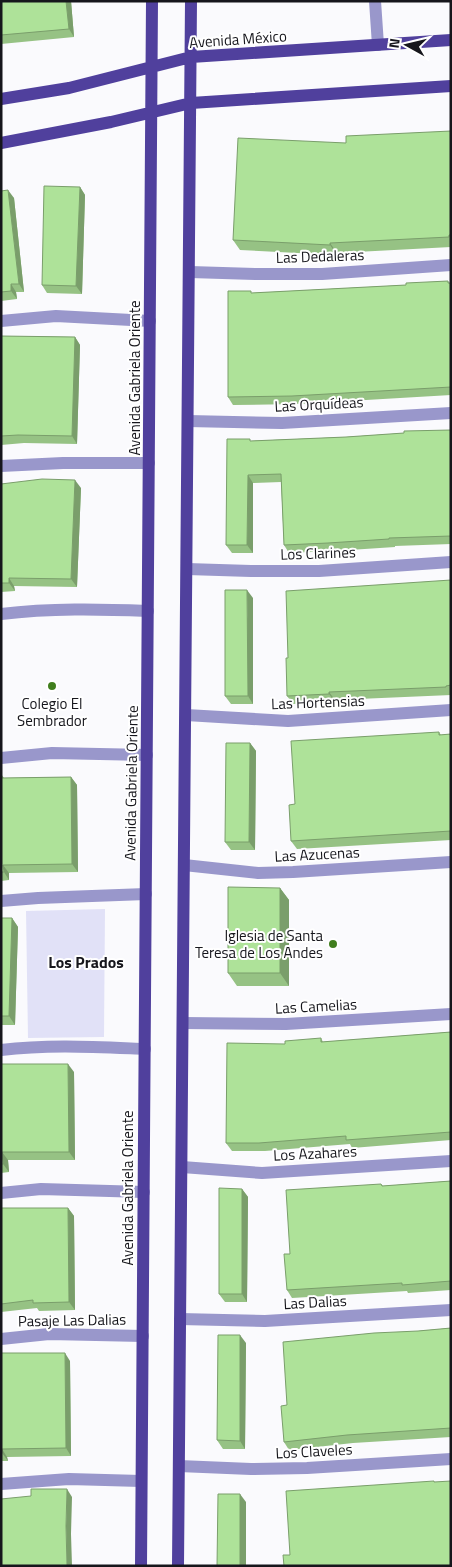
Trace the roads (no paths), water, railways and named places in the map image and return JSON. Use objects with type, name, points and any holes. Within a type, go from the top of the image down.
[{"type":"main road","name":"Avenida Gabriela Oriente","points":[[141,1566],[152,1]]},
{"type":"main road","points":[[178,1566],[192,1]]},
{"type":"main road","name":"Avenida México","points":[[1,100],[69,88],[191,57],[451,40]]},
{"type":"main road","points":[[1,143],[102,124],[191,103],[451,86]]},
{"type":"street","points":[[375,1],[378,45]]},
{"type":"street","name":"Las Dedaleras","points":[[190,272],[294,274],[451,265]]},
{"type":"street","points":[[1,321],[56,316],[150,321]]},
{"type":"street","name":"Las Orquídeas","points":[[188,420],[246,423],[292,422],[451,413]]},
{"type":"street","points":[[1,466],[63,463],[149,463]]},
{"type":"street","name":"Los Clarines","points":[[187,569],[319,571],[451,562]]},
{"type":"street","points":[[1,614],[45,609],[86,608],[148,611]]},
{"type":"street","name":"Las Hortensias","points":[[186,715],[288,721],[451,710]]},
{"type":"street","points":[[1,758],[52,753],[147,755]]},
{"type":"street","name":"Las Azucenas","points":[[184,865],[258,873],[451,862]]},
{"type":"street","points":[[1,901],[146,894]]},
{"type":"street","name":"Las Camelias","points":[[183,1023],[286,1024],[451,1014]]},
{"type":"street","points":[[1,1050],[73,1046],[145,1049]]},
{"type":"street","name":"Los Azahares","points":[[182,1167],[262,1173],[451,1161]]},
{"type":"street","points":[[1,1193],[41,1189],[144,1192]]},
{"type":"street","name":"Las Dalias","points":[[180,1319],[264,1321],[451,1310]]},
{"type":"street","name":"Pasaje Las Dalias","points":[[1,1339],[49,1334],[143,1336]]},
{"type":"street","name":"Los Claveles","points":[[179,1466],[251,1469],[299,1468],[451,1459]]},
{"type":"street","points":[[1,1484],[69,1479],[141,1480]]},
{"type":"place","name":"Colegio El Sembrador","points":[[52,686]]},
{"type":"place","name":"Iglesia de Santa Teresa de Los Andes","points":[[333,944]]},
{"type":"district","name":"Los Prados","points":[[86,962]]}]
